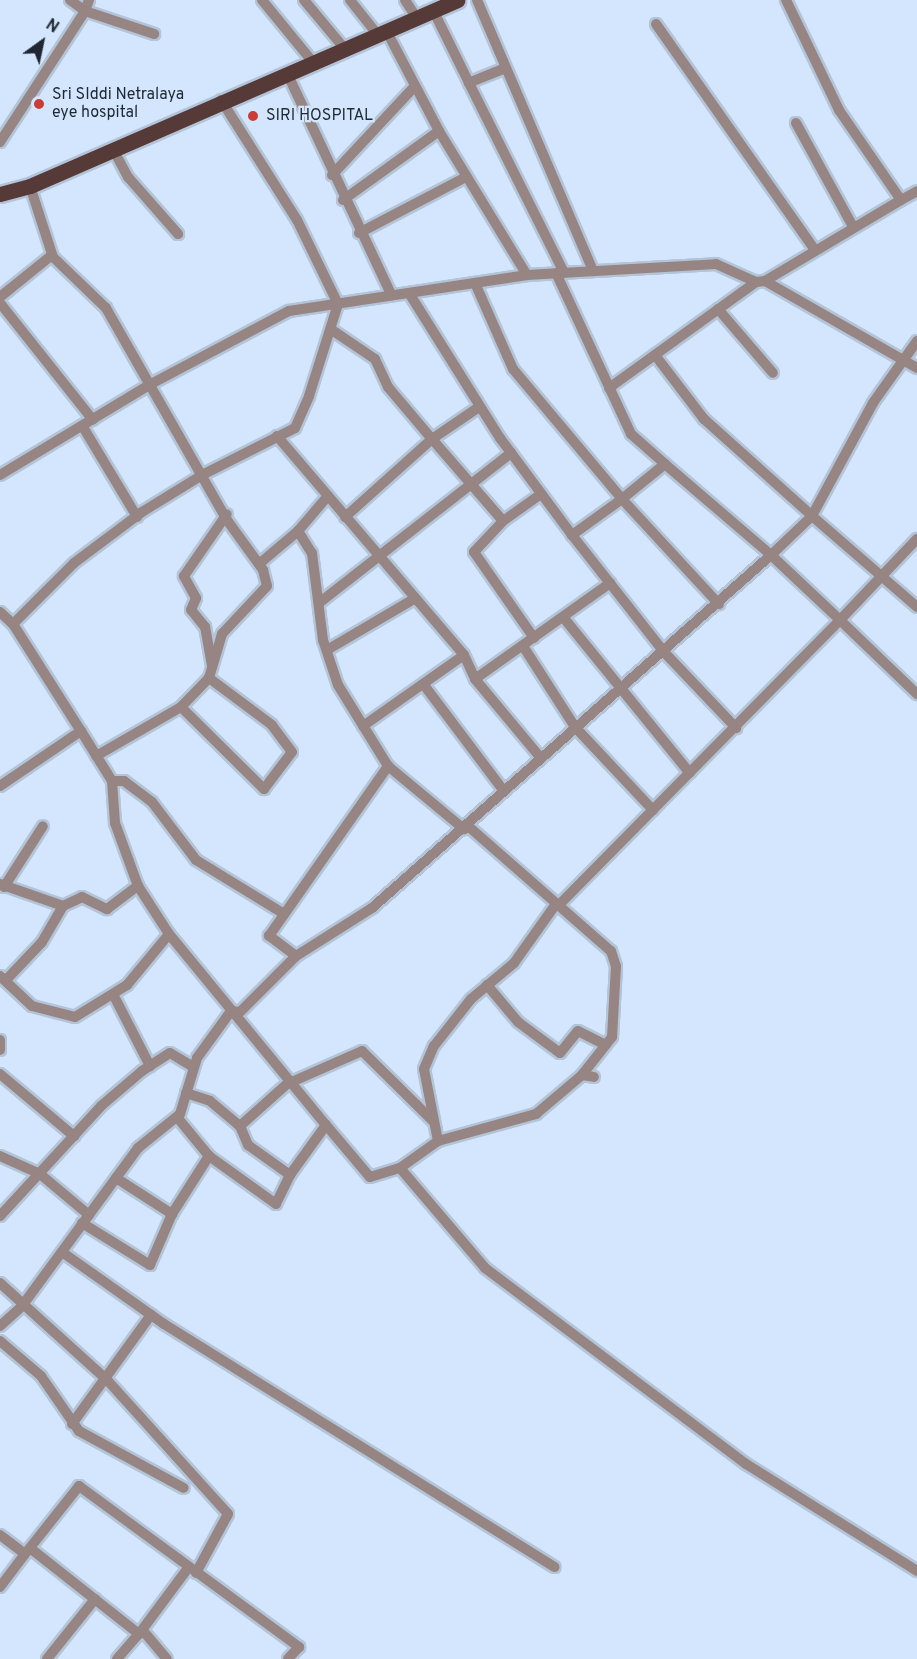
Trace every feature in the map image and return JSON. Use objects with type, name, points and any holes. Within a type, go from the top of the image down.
[{"type":"main road","points":[[0,194],[30,186],[221,100],[457,0]]},
{"type":"street","points":[[70,0],[85,11],[154,34]]},
{"type":"street","points":[[0,142],[85,11],[89,0]]},
{"type":"street","points":[[262,0],[312,61]]},
{"type":"street","points":[[304,0],[344,48]]},
{"type":"street","points":[[350,0],[381,32],[466,177],[527,275]]},
{"type":"street","points":[[405,0],[416,17]]},
{"type":"street","points":[[477,0],[503,69],[593,271]]},
{"type":"street","points":[[786,0],[839,110],[901,200]]},
{"type":"street","points":[[432,10],[560,273],[631,434],[771,555],[917,694]]},
{"type":"street","points":[[656,24],[814,249]]},
{"type":"street","points":[[469,83],[503,69]]},
{"type":"street","points":[[287,73],[343,200],[392,296]]},
{"type":"street","points":[[332,175],[414,87]]},
{"type":"street","points":[[13,624],[74,563],[137,516],[204,474],[295,428],[332,330],[338,304],[297,220],[221,100]]},
{"type":"street","points":[[796,123],[852,225]]},
{"type":"street","points":[[343,200],[439,131]]},
{"type":"street","points":[[113,149],[128,177],[178,234]]},
{"type":"street","points":[[359,233],[466,177]]},
{"type":"street","points":[[30,186],[52,255],[106,308],[149,385],[259,564],[267,586],[222,633],[211,674],[181,707],[96,756]]},
{"type":"street","points":[[609,388],[718,309],[852,225],[917,191]]},
{"type":"street","points":[[0,297],[52,255]]},
{"type":"street","points":[[0,475],[83,427],[149,385],[289,311],[527,275],[716,264],[761,282],[917,368]]},
{"type":"street","points":[[475,283],[513,369],[622,499],[719,604]]},
{"type":"street","points":[[409,293],[480,407],[541,494],[663,650],[736,728]]},
{"type":"street","points":[[0,303],[93,420]]},
{"type":"street","points":[[718,309],[773,374]]},
{"type":"street","points":[[332,330],[375,359],[388,387],[469,487],[503,521]]},
{"type":"street","points":[[231,1011],[240,1012],[296,956],[372,908],[466,827],[540,757],[719,604],[812,516],[901,361],[917,341]]},
{"type":"street","points":[[655,355],[704,419],[812,516],[883,574],[917,607]]},
{"type":"street","points":[[345,517],[432,439],[480,407]]},
{"type":"street","points":[[83,427],[137,516]]},
{"type":"street","points":[[277,436],[464,655],[475,679],[540,757]]},
{"type":"street","points":[[319,603],[381,558],[511,453]]},
{"type":"street","points":[[572,535],[665,464]]},
{"type":"street","points":[[534,639],[474,552],[503,521],[541,494]]},
{"type":"street","points":[[259,564],[298,531],[327,496]]},
{"type":"street","points":[[181,707],[264,789],[291,752],[272,725],[211,674],[205,627],[191,610],[196,598],[184,576],[227,513]]},
{"type":"street","points":[[0,612],[13,624],[112,781],[115,824],[138,886],[169,934],[287,1084],[370,1177],[400,1168],[438,1141],[536,1114],[582,1075],[612,1038],[616,966],[611,951],[466,827],[388,766],[338,685],[327,650],[312,553],[298,531]]},
{"type":"street","points":[[438,1141],[424,1069],[434,1046],[487,985],[514,963],[557,905],[736,728],[917,538]]},
{"type":"street","points":[[475,679],[610,583]]},
{"type":"street","points":[[327,650],[414,599]]},
{"type":"street","points":[[563,617],[617,690],[690,773]]},
{"type":"street","points":[[523,646],[575,727],[653,810]]},
{"type":"street","points":[[363,726],[424,686],[464,655]]},
{"type":"street","points":[[424,686],[504,791]]},
{"type":"street","points":[[0,786],[81,731]]},
{"type":"street","points":[[296,956],[269,936],[388,766]]},
{"type":"street","points":[[112,781],[124,781],[152,802],[196,861],[284,914]]},
{"type":"street","points":[[43,826],[2,885],[63,906]]},
{"type":"street","points":[[138,886],[107,909],[82,897],[63,906],[42,942],[3,977],[32,1006],[55,1014],[75,1017],[114,996],[169,934]]},
{"type":"street","points":[[487,985],[518,1022],[560,1053],[578,1031],[606,1045]]},
{"type":"street","points":[[114,996],[150,1066]]},
{"type":"street","points":[[0,1326],[22,1306],[138,1148],[177,1117],[193,1067],[231,1011]]},
{"type":"street","points":[[0,1040],[0,1050]]},
{"type":"street","points":[[240,1126],[287,1084],[362,1051],[434,1122]]},
{"type":"street","points":[[0,1216],[74,1136],[150,1066],[170,1053],[193,1067]]},
{"type":"street","points":[[0,1074],[74,1136]]},
{"type":"street","points":[[582,1075],[594,1077]]},
{"type":"street","points":[[186,1092],[210,1101],[240,1126],[248,1145],[290,1175]]},
{"type":"street","points":[[177,1117],[209,1156],[276,1204],[290,1175],[326,1125]]},
{"type":"street","points":[[0,1156],[40,1174],[85,1219],[150,1265],[172,1214],[209,1156]]},
{"type":"street","points":[[400,1168],[485,1268],[746,1464],[917,1571]]},
{"type":"street","points":[[116,1178],[172,1214]]},
{"type":"street","points":[[62,1252],[151,1315],[555,1567]]},
{"type":"street","points":[[0,1284],[108,1381],[228,1514],[192,1571],[142,1634],[117,1659]]},
{"type":"street","points":[[72,1424],[108,1381],[151,1315]]},
{"type":"street","points":[[0,1341],[41,1376],[72,1424],[184,1488]]},
{"type":"street","points":[[0,1587],[79,1486],[192,1571],[299,1647],[288,1659]]},
{"type":"street","points":[[0,1535],[27,1551],[95,1599],[142,1634],[167,1659]]},
{"type":"street","points":[[47,1659],[95,1599]]},
{"type":"place","name":"Sri SIddi Netralaya eye hospital","points":[[39,104]]},
{"type":"place","name":"SIRI HOSPITAL","points":[[253,116]]}]
